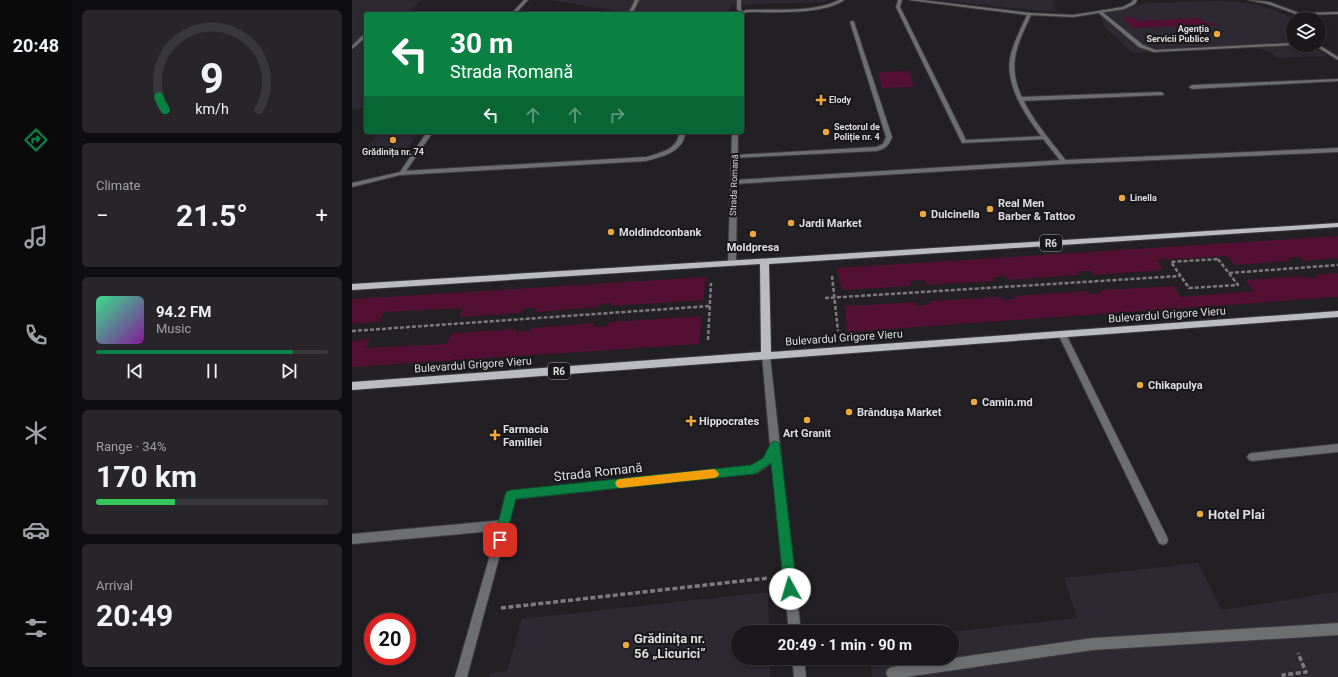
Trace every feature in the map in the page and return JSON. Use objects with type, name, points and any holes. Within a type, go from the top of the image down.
[{"type":"main road","name":"R6","points":[[352,287],[1338,225]]},
{"type":"main road","points":[[764,261],[766,356]]},
{"type":"main road","name":"Bulevardul Grigore Vieru","points":[[352,386],[1338,314]]},
{"type":"street","points":[[515,12],[526,0]]},
{"type":"street","points":[[631,12],[637,0]]},
{"type":"street","points":[[739,0],[740,12]]},
{"type":"street","points":[[744,13],[815,8],[831,5],[842,0]]},
{"type":"street","points":[[900,0],[898,7],[964,142],[1045,138]]},
{"type":"street","points":[[911,0],[1030,14],[1073,16],[1124,8],[1134,3],[1135,0]]},
{"type":"street","points":[[1250,0],[1269,4],[1299,14],[1338,13]]},
{"type":"street","points":[[1100,12],[1141,46],[1154,51],[1286,44]]},
{"type":"street","points":[[1030,14],[1014,52],[1012,63],[1013,77],[1020,99],[1045,138],[1064,162]]},
{"type":"street","points":[[735,157],[876,149],[884,147],[888,142],[889,137],[852,22]]},
{"type":"street","points":[[352,48],[364,37]]},
{"type":"street","points":[[1326,51],[1338,59]]},
{"type":"street","points":[[1192,87],[1338,80]]},
{"type":"street","points":[[1020,99],[1161,94]]},
{"type":"street","points":[[402,173],[429,134]]},
{"type":"street","points":[[352,186],[402,173],[646,159],[668,151],[681,141],[682,134]]},
{"type":"street","name":"Strada Romană","points":[[732,263],[735,134]]},
{"type":"street","points":[[734,182],[1064,162],[1338,150]]},
{"type":"street","points":[[1062,334],[1163,540]]},
{"type":"street","points":[[766,356],[794,625]]},
{"type":"street","name":"Strada Romană","points":[[461,677],[511,495],[754,470],[767,461],[775,446]]},
{"type":"street","points":[[1252,457],[1338,448]]},
{"type":"street","points":[[352,539],[504,525]]},
{"type":"street","points":[[892,673],[1093,644],[1338,629]]},
{"type":"street","points":[[799,665],[800,677]]},
{"type":"path","points":[[1218,259],[1238,285],[1189,288],[1180,276],[1170,262],[1218,259]]},
{"type":"path","points":[[1228,273],[1338,265]]},
{"type":"path","points":[[707,344],[712,275]]},
{"type":"path","points":[[832,275],[836,297],[839,334]]},
{"type":"path","points":[[825,298],[1180,276]]},
{"type":"path","points":[[352,331],[710,306]]},
{"type":"path","points":[[480,610],[789,575]]},
{"type":"path","points":[[1284,677],[1283,675],[1306,672],[1289,632]]},
{"type":"shaded area","points":[[352,0],[421,0],[409,12],[364,12],[364,108],[352,109]]},
{"type":"shaded area","points":[[549,0],[829,0],[824,2],[731,5],[728,12],[625,12]]},
{"type":"shaded area","points":[[939,0],[1054,0],[1057,12],[1003,7]]},
{"type":"shaded area","name":"Agenția Servicii Publice","points":[[1225,1],[1256,4],[1280,12],[1286,16],[1286,52],[1321,52],[1327,56],[1279,58],[1267,51],[1254,48],[1133,53],[1105,28],[1100,15],[1147,3]]},
{"type":"shaded area","points":[[1123,18],[1135,18],[1138,21],[1198,18],[1204,22],[1218,25],[1133,28]]},
{"type":"shaded area","points":[[909,71],[914,87],[882,88],[878,72]]},
{"type":"shaded area","name":"Grădinița nr. 74","points":[[377,134],[418,134],[408,147],[364,150]]},
{"type":"shaded area","points":[[1338,236],[1338,258],[1303,261],[1299,257],[1287,258],[1290,261],[1234,265],[1227,256],[1157,260],[1163,270],[1093,275],[1091,271],[1078,271],[1079,275],[1008,280],[1006,276],[993,277],[995,281],[926,285],[924,280],[910,281],[911,286],[842,290],[837,268]]},
{"type":"shaded area","points":[[1338,273],[1338,297],[847,332],[845,306],[915,302],[917,306],[930,304],[929,301],[1001,297],[1002,300],[1015,299],[1014,296],[1087,291],[1089,294],[1102,293],[1101,290],[1174,286],[1181,297],[1254,291],[1245,280],[1303,276],[1305,278],[1317,278],[1315,275]]},
{"type":"shaded area","points":[[705,277],[704,300],[611,306],[612,303],[599,304],[598,307],[536,312],[536,308],[522,309],[521,313],[459,317],[463,308],[384,312],[379,322],[352,324],[352,299]]},
{"type":"shaded area","points":[[702,316],[699,344],[352,367],[352,341],[370,339],[365,348],[447,344],[452,333],[516,329],[516,332],[530,331],[531,328],[594,323],[594,327],[608,326],[609,322]]},
{"type":"shaded area","points":[[1198,563],[1222,610],[1338,592],[1338,677],[872,677],[871,665],[959,665],[959,631],[1077,618],[1064,578]]},
{"type":"shaded area","name":"Grădinița nr. 56 „Licurici”","points":[[768,592],[769,625],[731,625],[731,665],[770,665],[770,677],[490,677],[491,673],[507,671],[522,619]]},
{"type":"slow traffic","points":[[620,483],[714,474]]},
{"type":"place","name":"Agenția Servicii Publice","points":[[1217,34]]},
{"type":"place","name":"Elody","points":[[821,100]]},
{"type":"place","name":"Sectorul de Poliție nr. 4","points":[[826,132]]},
{"type":"place","name":"Grădinița nr. 74","points":[[393,140]]},
{"type":"place","name":"Linella","points":[[1122,198]]},
{"type":"place","name":"Real Men Barber & Tattoo","points":[[990,209]]},
{"type":"place","name":"Dulcinella","points":[[923,214]]},
{"type":"place","name":"Jardi Market","points":[[791,223]]},
{"type":"place","name":"Moldindconbank","points":[[611,232]]},
{"type":"place","name":"Moldpresa","points":[[753,234]]},
{"type":"place","name":"Chikapulya","points":[[1140,385]]},
{"type":"place","name":"Camin.md","points":[[974,402]]},
{"type":"place","name":"Brândușa Market","points":[[849,412]]},
{"type":"place","name":"Art Granit","points":[[807,420]]},
{"type":"place","name":"Hippocrates","points":[[691,421]]},
{"type":"place","name":"Farmacia Familiei","points":[[495,435]]},
{"type":"place","name":"Hotel Plai","points":[[1200,514]]},
{"type":"place","name":"Grădinița nr. 56 „Licurici”","points":[[626,645]]},
{"type":"route","points":[[500,540],[511,495],[754,470],[767,461],[775,446],[790,589]]}]
